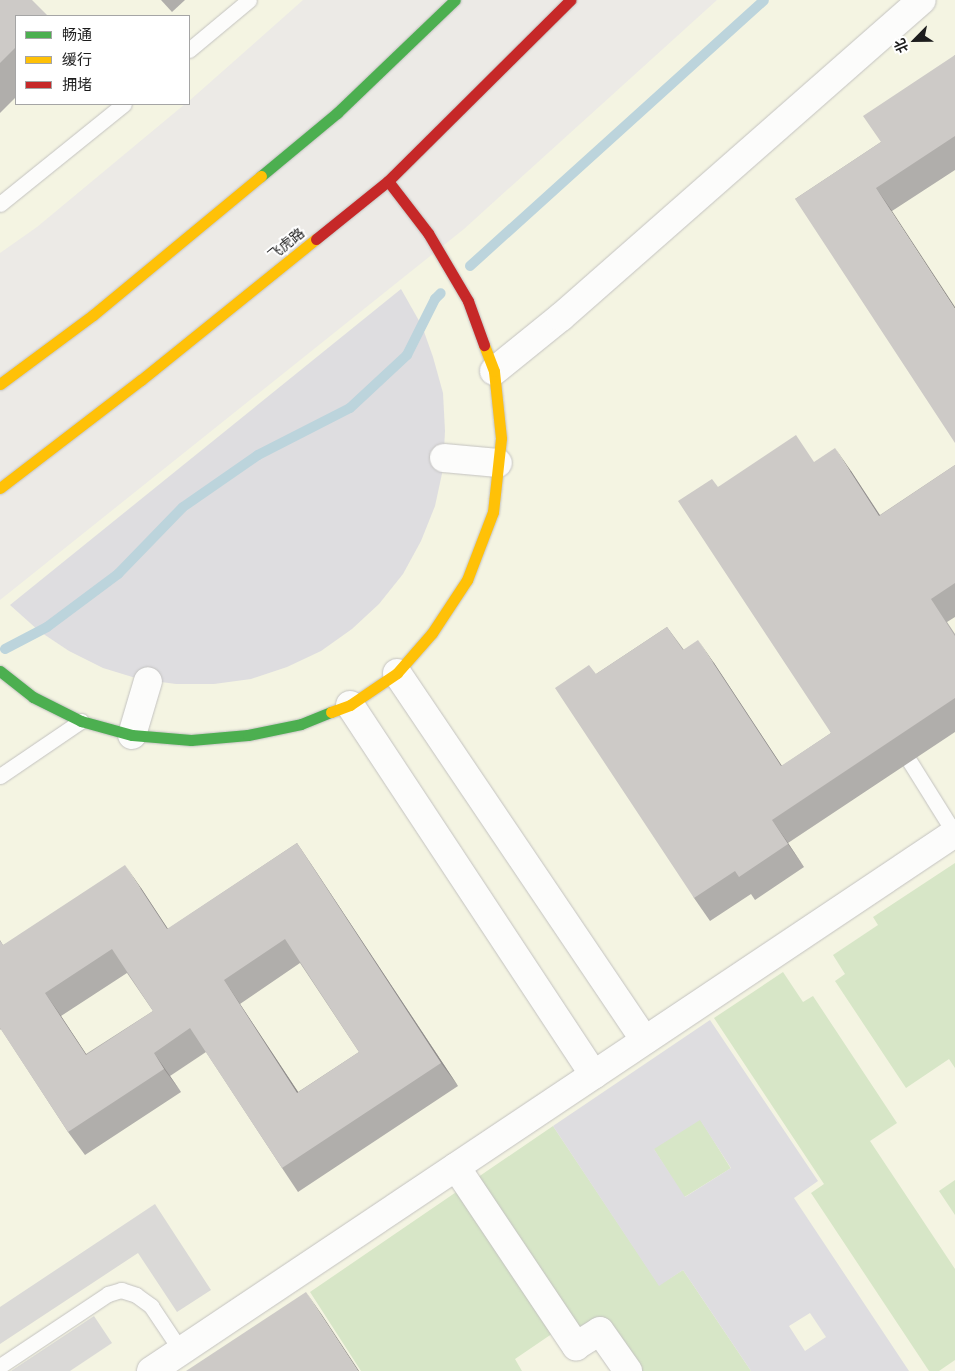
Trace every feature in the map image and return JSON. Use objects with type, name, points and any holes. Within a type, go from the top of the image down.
[{"type":"main road","points":[[0,384],[93,316],[337,113],[455,0]]},
{"type":"main road","name":"飞虎路","points":[[0,488],[141,380],[388,181],[570,0]]},
{"type":"main road","points":[[0,671],[32,697],[81,721],[132,735],[191,740],[248,735],[301,724],[350,705],[397,673],[432,633],[467,580],[493,512],[501,438],[494,372],[468,301],[428,233],[388,181]]},
{"type":"street","points":[[494,372],[561,317],[922,0]]},
{"type":"street","points":[[444,458],[498,464]]},
{"type":"street","points":[[397,673],[645,1040]]},
{"type":"street","points":[[132,735],[148,680]]},
{"type":"street","points":[[350,705],[594,1074]]},
{"type":"street","points":[[151,1371],[955,834]]},
{"type":"street","points":[[456,1166],[576,1346],[600,1330],[628,1371]]},
{"type":"lane","points":[[190,49],[249,0]]},
{"type":"lane","points":[[0,204],[123,105]]},
{"type":"lane","points":[[0,776],[81,721]]},
{"type":"lane","points":[[910,762],[955,834]]},
{"type":"lane","points":[[0,1366],[108,1294],[120,1290],[131,1292],[151,1306],[181,1351]]},
{"type":"shaded area","points":[[0,0],[303,0],[190,100],[190,15],[15,15],[15,105],[184,105],[37,227],[0,253]]},
{"type":"shaded area","points":[[717,0],[955,0],[955,1371],[0,1371],[0,600],[464,229]]},
{"type":"shaded area","points":[[401,289],[422,326],[443,393],[445,431],[443,469],[435,506],[421,541],[403,574],[379,604],[352,629],[321,651],[287,667],[251,679],[214,684],[176,684],[139,679],[103,668],[69,651],[39,631],[10,605]]},
{"type":"shaded area","points":[[710,1020],[818,1181],[794,1198],[909,1371],[751,1371],[683,1270],[659,1286],[553,1126]],"holes":[[[700,1120],[731,1168],[685,1197],[654,1149]],[[810,1313],[826,1337],[805,1351],[789,1326]]]},
{"type":"shaded area","points":[[155,1204],[211,1290],[177,1312],[138,1253],[0,1344],[0,1307]]},
{"type":"shaded area","points":[[94,1316],[112,1343],[70,1371],[11,1371]]},
{"type":"green space","points":[[955,863],[955,1068],[949,1059],[906,1088],[835,981],[845,974],[833,955],[878,925],[873,917]]},
{"type":"green space","points":[[783,972],[803,1002],[813,996],[897,1123],[870,1141],[955,1269],[955,1360],[939,1371],[929,1371],[811,1193],[824,1184],[714,1018]]},
{"type":"green space","points":[[700,1119],[731,1168],[684,1197],[653,1148]]},
{"type":"green space","points":[[553,1126],[659,1285],[683,1270],[751,1371],[628,1371],[600,1331],[559,1329],[515,1359],[522,1371],[361,1371],[310,1292]]},
{"type":"green space","points":[[955,1180],[955,1215],[939,1191]]},
{"type":"building","points":[[0,0],[32,0],[47,15],[15,15],[15,48],[0,63]]},
{"type":"building","points":[[955,55],[955,136],[876,188],[955,309],[955,443],[795,199],[881,142],[863,116]]},
{"type":"building","points":[[796,435],[814,462],[835,448],[879,516],[955,465],[955,583],[931,599],[955,636],[955,698],[772,820],[788,844],[739,877],[735,871],[694,898],[555,688],[589,665],[596,674],[667,627],[683,650],[698,640],[781,766],[831,733],[678,501],[712,479],[718,487]]},
{"type":"building","points":[[297,843],[441,1063],[282,1168],[190,1028],[154,1053],[164,1069],[68,1132],[0,1028],[0,941],[3,945],[125,865],[167,929]],"holes":[[[285,939],[359,1052],[297,1093],[224,980]],[[112,949],[153,1011],[86,1055],[45,993]]]},
{"type":"building","points":[[306,1292],[358,1371],[186,1371]]},
{"type":"waterway","points":[[470,266],[764,0]]},
{"type":"waterway","points":[[5,649],[47,627],[118,574],[183,507],[258,455],[350,408],[407,355],[435,299],[441,293]]},
{"type":"traffic: fast","points":[[261,176],[337,113],[455,0]]},
{"type":"traffic: fast","points":[[0,671],[33,697],[81,721],[132,735],[191,740],[248,735],[301,724],[331,712]]},
{"type":"traffic: slow","points":[[0,384],[93,315],[261,176]]},
{"type":"traffic: slow","points":[[0,488],[141,380],[316,239]]},
{"type":"traffic: slow","points":[[331,712],[350,705],[397,673],[432,633],[467,580],[493,512],[501,438],[494,371],[484,345]]},
{"type":"traffic: jam","points":[[316,239],[388,181],[570,0]]},
{"type":"traffic: jam","points":[[388,181],[428,233],[468,301],[484,345]]}]
